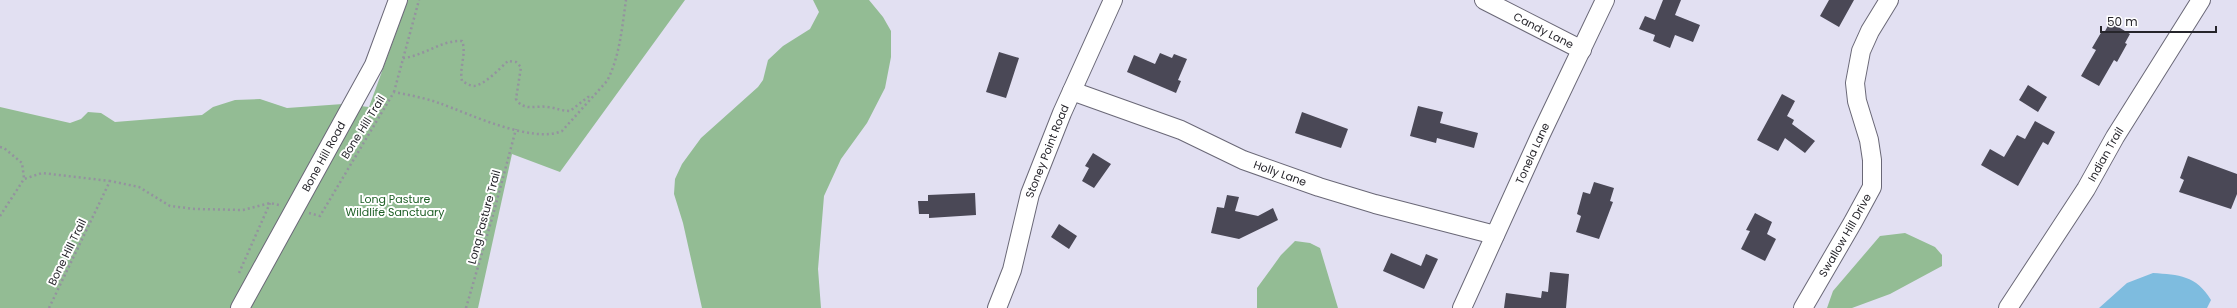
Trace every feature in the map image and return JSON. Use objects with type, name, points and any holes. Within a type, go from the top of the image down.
[{"type":"street","name":"Bone Hill Road","points":[[240,308],[374,66],[398,0]]},
{"type":"street","name":"Stoney Point Road","points":[[997,308],[1012,270],[1030,194],[1072,91],[1113,0]]},
{"type":"street","name":"Candy Lane","points":[[1484,0],[1582,50]]},
{"type":"street","name":"Tonela Lane","points":[[1462,308],[1604,0]]},
{"type":"street","name":"Swallow Hill Drive","points":[[1803,308],[1872,187],[1870,147],[1855,83],[1862,51],[1870,31],[1889,0]]},
{"type":"street","name":"Indian Trail","points":[[2008,308],[2086,189],[2115,137],[2201,0]]},
{"type":"street","name":"Holly Lane","points":[[1072,91],[1181,130],[1243,160],[1319,187],[1375,204],[1495,235]]},
{"type":"path","points":[[394,92],[419,0]]},
{"type":"path","points":[[403,58],[425,53],[450,41],[462,41],[465,47],[460,71],[462,81],[469,85],[475,86],[508,61],[516,62],[521,67],[516,100],[519,105],[526,107],[548,107],[570,112],[588,97],[592,97],[607,81],[612,72],[621,37],[626,0]]},
{"type":"path","name":"Bone Hill Trail","points":[[270,203],[320,216],[394,92],[438,102],[473,116],[536,135],[552,135],[562,131],[592,97]]},
{"type":"path","name":"Long Pasture Trail","points":[[466,308],[492,222],[516,129]]},
{"type":"path","points":[[0,147],[4,148],[22,163],[24,179]]},
{"type":"path","points":[[0,216],[24,179],[42,173],[110,181],[139,187],[170,206],[195,209],[244,210],[270,203]]},
{"type":"path","name":"Bone Hill Trail","points":[[49,308],[110,181]]},
{"type":"path","points":[[236,278],[270,203]]},
{"type":"green space","name":"Long Pasture Wildlife Sanctuary","points":[[408,0],[685,0],[560,172],[512,154],[478,308],[0,308],[0,107],[70,123],[81,119],[88,112],[101,113],[115,122],[202,115],[213,107],[235,100],[260,99],[287,108],[343,104],[369,107]]},
{"type":"green space","points":[[813,0],[869,0],[883,17],[891,31],[891,57],[885,88],[867,123],[841,159],[824,196],[818,269],[821,308],[702,308],[683,223],[674,194],[675,179],[682,164],[701,138],[758,87],[763,80],[768,60],[783,46],[810,29],[819,12]]},
{"type":"green space","points":[[1905,233],[1935,247],[1942,255],[1942,266],[1890,294],[1852,308],[1827,308],[1833,291],[1880,236]]},
{"type":"green space","points":[[1295,241],[1310,243],[1320,248],[1338,308],[1257,308],[1257,288],[1281,255]]},
{"type":"water","points":[[2153,273],[2179,276],[2193,281],[2211,300],[2207,308],[2099,308],[2127,283]]},
{"type":"building","points":[[1663,0],[1681,0],[1675,15],[1700,25],[1693,42],[1675,35],[1670,48],[1653,41],[1655,35],[1639,29],[1645,16],[1655,20]]},
{"type":"building","points":[[1829,0],[1854,0],[1839,27],[1820,16]]},
{"type":"building","points":[[2110,22],[2130,34],[2125,43],[2127,44],[2117,62],[2114,60],[2099,86],[2081,76],[2096,50],[2092,48],[2102,31],[2104,33]]},
{"type":"building","points":[[999,52],[1019,58],[1006,98],[986,92]]},
{"type":"building","points":[[1160,53],[1172,58],[1174,54],[1187,59],[1178,80],[1181,81],[1176,93],[1127,72],[1134,55],[1155,64]]},
{"type":"building","points":[[2028,85],[2047,97],[2038,112],[2019,100]]},
{"type":"building","points":[[1782,94],[1795,101],[1787,116],[1794,120],[1792,124],[1815,141],[1805,153],[1785,138],[1778,151],[1757,140]]},
{"type":"building","points":[[1418,106],[1443,112],[1440,123],[1478,133],[1474,148],[1437,138],[1436,143],[1410,136]]},
{"type":"building","points":[[1302,112],[1348,129],[1341,148],[1295,133]]},
{"type":"building","points":[[2035,121],[2055,132],[2048,145],[2043,142],[2018,186],[1981,165],[1990,149],[2004,157],[2017,135],[2025,139]]},
{"type":"building","points":[[1093,153],[1111,164],[1094,188],[1082,181],[1089,168],[1085,166]]},
{"type":"building","points":[[2188,156],[2237,174],[2237,194],[2231,209],[2179,192],[2184,180],[2180,178]]},
{"type":"building","points":[[1594,182],[1614,188],[1610,201],[1613,202],[1599,239],[1576,232],[1581,216],[1577,214],[1583,192],[1590,194]]},
{"type":"building","points":[[975,193],[976,215],[929,218],[929,214],[919,214],[918,201],[928,201],[928,195]]},
{"type":"building","points":[[1227,195],[1239,197],[1235,211],[1258,216],[1273,208],[1278,220],[1239,239],[1211,233],[1217,207],[1224,208]]},
{"type":"building","points":[[1755,213],[1772,222],[1767,234],[1776,239],[1765,261],[1741,249],[1750,231],[1746,230]]},
{"type":"building","points":[[1059,224],[1077,236],[1069,249],[1051,237]]},
{"type":"building","points":[[1391,253],[1421,266],[1426,254],[1438,259],[1424,289],[1383,271]]},
{"type":"building","points":[[1550,272],[1569,274],[1566,308],[1504,308],[1506,293],[1541,298],[1542,291],[1548,292]]}]
